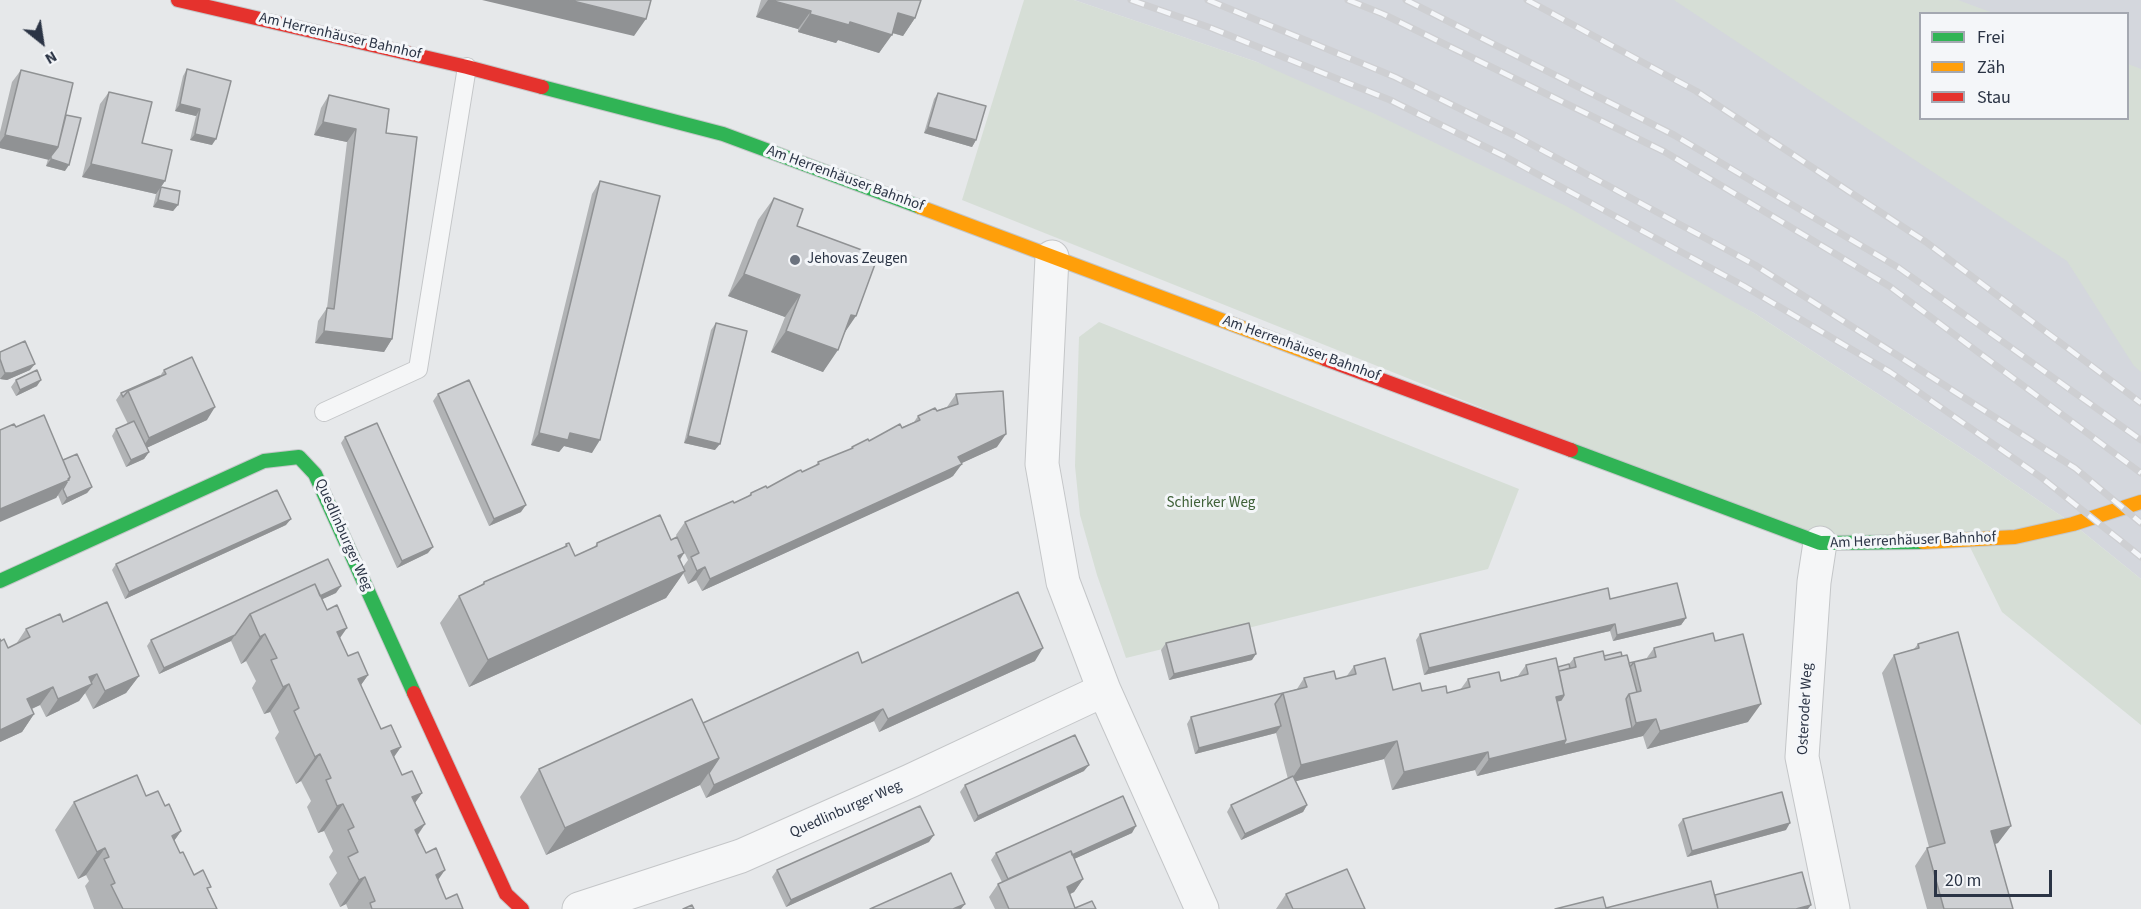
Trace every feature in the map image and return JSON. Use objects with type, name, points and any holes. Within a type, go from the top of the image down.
[{"type":"street","name":"Am Herrenhäuser Bahnhof","points":[[178,0],[467,67],[723,134],[1820,543],[1905,543],[2014,537],[2073,524],[2141,502]]},
{"type":"street","points":[[1052,257],[1042,464],[1063,582],[1104,690],[1202,909]]},
{"type":"street","name":"Quedlinburger Weg","points":[[0,581],[264,461],[299,457],[315,474],[506,894],[522,909]]},
{"type":"street","name":"Osteroder Weg","points":[[1820,543],[1814,582],[1802,757],[1833,909]]},
{"type":"street","name":"Quedlinburger Weg","points":[[579,909],[741,856],[910,781],[1104,690]]},
{"type":"lane","points":[[324,412],[418,369],[467,67]]},
{"type":"shaded area","points":[[1074,0],[2141,0],[2141,579],[2073,524],[1975,457],[1754,313],[1257,62]]},
{"type":"green space","points":[[1024,0],[1074,0],[1257,62],[1375,114],[1566,206],[1754,313],[1975,457],[2073,524],[2141,579],[2141,725],[2002,612],[1967,541],[1820,543],[962,200]]},
{"type":"green space","points":[[1674,0],[1958,0],[1990,12],[1919,12],[1919,120],[2129,120],[2129,64],[2141,69],[2141,372],[2134,366],[2067,261]]},
{"type":"green space","name":"Schierker Weg","points":[[1099,322],[1519,489],[1488,569],[1126,658],[1097,575],[1080,515],[1075,466],[1079,337]]},
{"type":"building","points":[[569,0],[651,0],[646,19]]},
{"type":"building","points":[[770,0],[921,0],[915,18],[898,13],[892,35],[850,22],[849,25],[810,14],[811,11]]},
{"type":"building","points":[[187,69],[231,81],[216,139],[195,134],[200,109],[180,104]]},
{"type":"building","points":[[21,70],[73,83],[58,147],[5,135]]},
{"type":"building","points":[[109,92],[152,102],[142,143],[172,150],[165,181],[91,164]]},
{"type":"building","points":[[938,93],[986,106],[976,140],[928,127]]},
{"type":"building","points":[[329,95],[389,109],[386,133],[417,137],[392,339],[324,331],[327,308],[334,309],[356,129],[323,122]]},
{"type":"building","points":[[66,115],[81,118],[69,165],[51,159],[58,147]]},
{"type":"building","points":[[600,181],[660,196],[600,440],[570,433],[568,440],[539,433]]},
{"type":"building","points":[[161,187],[180,191],[178,205],[158,200]]},
{"type":"building","points":[[774,198],[803,209],[797,226],[878,256],[856,316],[851,315],[838,350],[786,331],[800,295],[744,274]]},
{"type":"building","points":[[716,323],[747,331],[720,444],[688,436]]},
{"type":"building","points":[[25,341],[35,364],[12,373],[5,373],[0,352]]},
{"type":"building","points":[[192,357],[215,407],[149,438],[128,391],[166,374],[164,370]]},
{"type":"building","points":[[37,370],[41,380],[20,390],[16,380]]},
{"type":"building","points":[[160,376],[128,391],[123,397],[121,393]]},
{"type":"building","points":[[469,380],[526,505],[494,519],[438,394]]},
{"type":"building","points":[[1003,391],[1006,434],[958,457],[962,464],[710,579],[705,567],[697,571],[691,557],[699,553],[685,522],[733,501],[734,503],[766,486],[767,488],[798,471],[802,472],[819,464],[818,462],[853,448],[868,439],[869,441],[900,424],[902,428],[920,420],[918,416],[935,408],[937,411],[958,404],[956,394]]},
{"type":"building","points":[[44,415],[70,477],[69,480],[0,509],[0,430],[14,424],[16,427]]},
{"type":"building","points":[[134,421],[149,452],[131,460],[116,429]]},
{"type":"building","points":[[377,423],[433,547],[402,561],[345,437]]},
{"type":"building","points":[[77,454],[92,487],[67,498],[63,489],[70,477],[63,460]]},
{"type":"building","points":[[277,490],[291,519],[129,592],[116,564]]},
{"type":"building","points":[[660,515],[671,540],[677,537],[684,553],[678,556],[685,571],[488,660],[459,596],[484,582],[567,546],[566,544],[569,543],[575,556],[597,546],[597,543]]},
{"type":"building","points":[[328,559],[341,586],[320,596],[315,584],[250,614],[235,635],[164,668],[151,640]]},
{"type":"building","points":[[1677,583],[1686,618],[1617,635],[1615,624],[1429,668],[1420,634],[1608,588],[1610,599]]},
{"type":"building","points":[[315,584],[327,610],[337,605],[347,628],[337,632],[348,656],[358,652],[368,675],[358,679],[381,729],[391,725],[401,747],[391,751],[402,775],[412,771],[422,793],[412,797],[425,824],[415,830],[426,853],[436,848],[445,870],[436,875],[446,899],[457,894],[463,909],[372,909],[370,903],[375,901],[365,877],[359,880],[348,857],[358,852],[348,830],[354,827],[343,804],[337,806],[326,780],[331,778],[320,754],[315,757],[294,711],[299,708],[289,684],[283,687],[271,660],[277,658],[265,634],[260,637],[250,614]]},
{"type":"building","points":[[1018,592],[1043,648],[888,719],[883,709],[714,785],[709,773],[719,758],[703,723],[858,652],[862,663]]},
{"type":"building","points":[[107,602],[139,676],[105,691],[97,674],[89,677],[92,684],[58,699],[53,687],[27,699],[34,714],[0,730],[0,639],[1,641],[4,639],[8,648],[30,637],[26,629],[60,614],[63,622]]},
{"type":"building","points":[[1249,623],[1256,654],[1174,674],[1166,643]]},
{"type":"building","points":[[1958,632],[2011,826],[1991,831],[2013,909],[1944,909],[1927,848],[1945,843],[1894,655],[1919,648],[1918,644]]},
{"type":"building","points":[[1713,633],[1715,641],[1743,634],[1761,704],[1660,731],[1656,719],[1636,723],[1629,694],[1641,691],[1634,662],[1656,657],[1654,648]]},
{"type":"building","points":[[1603,651],[1605,660],[1627,655],[1637,692],[1629,694],[1626,699],[1632,728],[1563,745],[1566,740],[1557,701],[1561,700],[1564,695],[1559,671],[1576,667],[1574,658]]},
{"type":"building","points":[[1621,652],[1622,656],[1605,660],[1604,656]]},
{"type":"building","points":[[1385,658],[1393,690],[1420,683],[1422,691],[1446,686],[1447,693],[1470,687],[1468,679],[1499,672],[1501,681],[1528,674],[1526,665],[1556,658],[1564,695],[1556,697],[1566,740],[1489,759],[1488,752],[1404,772],[1397,741],[1301,765],[1283,693],[1307,687],[1304,678],[1334,671],[1336,679],[1356,674],[1354,666]]},
{"type":"building","points":[[1569,664],[1570,668],[1559,671],[1558,667]]},
{"type":"building","points":[[1283,693],[1275,704],[1281,726],[1199,748],[1191,717]]},
{"type":"building","points":[[692,699],[719,758],[565,828],[539,769]]},
{"type":"building","points":[[1075,735],[1089,765],[978,816],[965,785]]},
{"type":"building","points":[[137,775],[146,796],[158,791],[165,806],[169,804],[181,831],[172,836],[194,875],[203,870],[211,887],[207,888],[217,909],[123,909],[111,885],[115,883],[104,859],[109,857],[105,848],[97,852],[74,802]]},
{"type":"building","points":[[1293,776],[1307,805],[1245,834],[1231,805]]},
{"type":"building","points":[[1782,792],[1790,823],[1692,851],[1683,819]]},
{"type":"building","points":[[1123,796],[1136,826],[1072,855],[1071,851],[1008,879],[996,853]]},
{"type":"building","points":[[920,806],[934,835],[791,900],[777,870]]},
{"type":"building","points":[[1071,851],[1083,879],[1067,887],[1075,908],[1092,901],[1096,909],[1009,909],[998,884]]},
{"type":"building","points":[[1347,869],[1365,909],[1293,909],[1286,894]]},
{"type":"building","points":[[1802,872],[1811,905],[1796,909],[1718,909],[1715,895]]},
{"type":"building","points":[[951,873],[965,904],[953,909],[870,909]]},
{"type":"building","points":[[1711,881],[1718,909],[1555,909],[1603,897],[1606,908]]},
{"type":"railway","points":[[1131,0],[1211,28],[1390,100],[1504,156],[1744,286],[1890,372],[2042,478],[2141,557]]},
{"type":"railway","points":[[1208,0],[1395,77],[1516,136],[1755,265],[2075,468],[2141,523]]},
{"type":"railway","points":[[1348,0],[1383,14],[1665,152],[1889,286],[2141,473]]},
{"type":"railway","points":[[1406,0],[1674,135],[1899,268],[2141,440]]},
{"type":"railway","points":[[1527,0],[1696,91],[1926,242],[2141,403]]},
{"type":"traffic: fast","points":[[542,87],[723,134],[920,207]]},
{"type":"traffic: fast","points":[[1571,450],[1820,543],[1923,542]]},
{"type":"traffic: fast","points":[[0,581],[264,461],[299,457],[315,474],[414,693]]},
{"type":"traffic: slow","points":[[920,207],[1325,359]]},
{"type":"traffic: slow","points":[[1923,542],[2015,537],[2073,524],[2141,502]]},
{"type":"traffic: jam","points":[[178,0],[467,67],[542,87]]},
{"type":"traffic: jam","points":[[1325,359],[1571,450]]},
{"type":"traffic: jam","points":[[414,693],[506,894],[522,909]]},
{"type":"place","name":"Jehovas Zeugen","points":[[795,260]]}]
